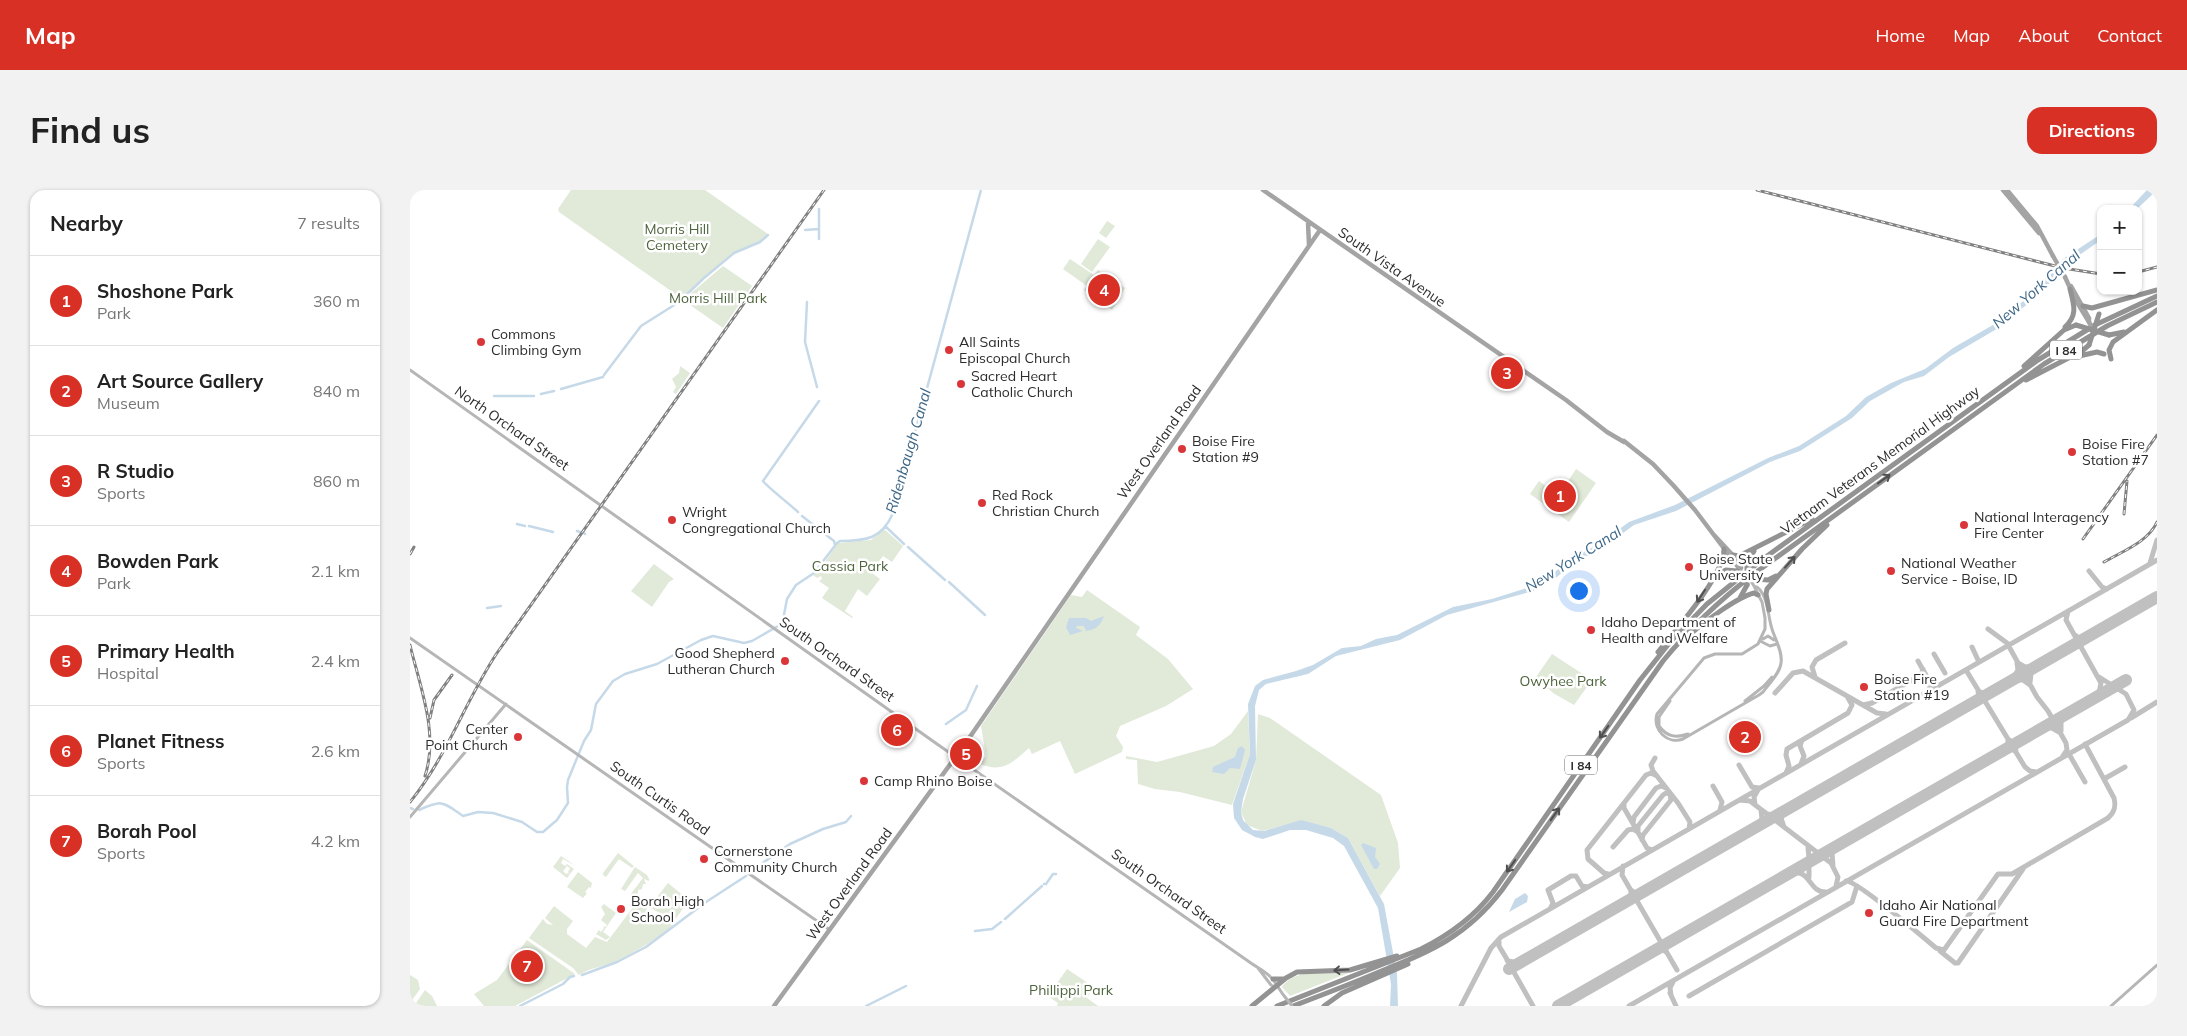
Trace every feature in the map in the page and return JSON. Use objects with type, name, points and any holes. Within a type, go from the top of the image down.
[{"type":"highway","points":[[1961,415],[2027,364],[2074,317],[2075,308],[2070,289]]},
{"type":"highway","points":[[2083,306],[2089,309],[2157,290]]},
{"type":"highway","name":"Vietnam Veterans Memorial Highway","points":[[1293,1006],[1386,967],[1421,949],[1455,929],[1489,897],[1663,651],[1707,604],[1757,564],[1873,479],[1961,415],[2067,342],[2115,315],[2157,296]]},
{"type":"highway","points":[[1981,409],[2044,370],[2082,351],[2089,345],[2099,314],[2104,308],[2117,302]]},
{"type":"highway","name":"Vietnam Veterans Memorial Highway","points":[[1397,962],[1441,946],[1469,926],[1494,900],[1638,694],[1684,637],[1750,581],[1864,494],[1981,409],[2067,349],[2113,323],[2157,302]]},
{"type":"highway","points":[[2111,359],[2111,344],[2157,310]]},
{"type":"highway","points":[[2046,345],[2067,328],[2076,326],[2109,335],[2122,333],[2136,326]]},
{"type":"highway","points":[[2044,370],[2087,353],[2097,352],[2104,354]]},
{"type":"highway","points":[[1733,555],[1739,556],[1758,548],[1810,521],[1873,479]]},
{"type":"highway","points":[[1769,610],[1766,592],[1778,575],[1819,532],[1864,494]]},
{"type":"highway","points":[[1750,581],[1746,575],[1747,565],[1749,557],[1758,548]]},
{"type":"highway","points":[[1621,708],[1649,662],[1692,610],[1711,581],[1724,559],[1724,549]]},
{"type":"highway","points":[[1711,581],[1722,571],[1730,569],[1739,570],[1750,581]]},
{"type":"highway","points":[[1750,581],[1768,580],[1778,575]]},
{"type":"highway","points":[[1738,600],[1745,592],[1750,581]]},
{"type":"highway","points":[[1638,694],[1690,635],[1738,600],[1754,593],[1758,595]]},
{"type":"highway","points":[[1324,1006],[1397,962]]},
{"type":"highway","points":[[1252,1006],[1286,978],[1301,971],[1386,967]]},
{"type":"highway","name":"Vietnam Veterans Memorial Highway","points":[[1277,1006],[1386,967]]},
{"type":"highway","points":[[1273,979],[1286,978]]},
{"type":"main road","name":"South Vista Avenue","points":[[1262,190],[1525,375],[1530,376],[1564,402],[1573,406],[1624,442],[1644,458],[1684,499],[1714,535],[1739,570]]},
{"type":"main road","points":[[2003,190],[2040,234],[2083,306],[2089,322]]},
{"type":"main road","points":[[2007,190],[2024,208]]},
{"type":"main road","points":[[2012,190],[2037,226],[2040,234]]},
{"type":"main road","points":[[1307,221],[1310,232],[1309,245]]},
{"type":"main road","name":"West Overland Road","points":[[774,1006],[955,757],[1320,230]]},
{"type":"main road","points":[[2065,277],[2093,330]]},
{"type":"main road","name":"North Orchard Street","points":[[410,370],[602,505]]},
{"type":"main road","name":"South Orchard Street","points":[[602,505],[955,757],[1257,968],[1271,985],[1276,987]]},
{"type":"main road","name":"South Vista Avenue","points":[[1714,535],[1741,564],[1739,570]]},
{"type":"main road","points":[[1750,581],[1758,595],[1777,644],[1782,660],[1778,670],[1763,692],[1683,739],[1671,740],[1658,730],[1655,722],[1658,713],[1700,662],[1709,655],[1742,654],[1752,649],[1768,636],[1777,644]]},
{"type":"main road","points":[[1750,581],[1758,588],[1769,610],[1768,622],[1760,641]]},
{"type":"main road","name":"South Curtis Road","points":[[410,638],[830,930]]},
{"type":"main road","points":[[1760,641],[1770,646],[1777,644]]},
{"type":"main road","points":[[1678,690],[1658,721],[1662,730],[1675,737],[1689,734],[1745,702],[1764,686],[1778,670]]},
{"type":"main road","points":[[412,815],[506,704]]},
{"type":"main road","points":[[2111,1006],[2157,965]]},
{"type":"main road","name":"South Orchard Street","points":[[1257,968],[1262,968],[1273,979],[1276,987],[1293,1006]]},
{"type":"green space","name":"Morris Hill Cemetery","points":[[571,190],[705,190],[768,234],[760,241],[731,254],[681,298],[559,212],[558,209]]},
{"type":"green space","points":[[1107,221],[1115,226],[1106,238],[1099,233]]},
{"type":"green space","points":[[1098,239],[1110,247],[1092,272],[1081,264]]},
{"type":"green space","points":[[1070,259],[1094,275],[1098,270],[1125,288],[1112,310],[1084,290],[1087,286],[1063,269]]},
{"type":"green space","name":"Morris Hill Park","points":[[723,266],[752,286],[723,328],[683,300]]},
{"type":"green space","points":[[680,366],[690,373],[676,394],[673,392],[676,387],[672,379],[679,373]]},
{"type":"green space","points":[[1576,469],[1596,483],[1569,522],[1530,494],[1539,481],[1548,488],[1553,482],[1563,489]]},
{"type":"green space","name":"Cassia Park","points":[[884,529],[903,546],[892,562],[883,556],[872,573],[880,579],[867,596],[858,589],[845,611],[852,618],[822,598],[829,588],[819,581],[822,579],[821,576],[817,578],[813,575],[838,543],[871,540]]},
{"type":"green space","points":[[654,564],[674,579],[669,582],[652,607],[631,591]]},
{"type":"green space","points":[[1087,590],[1140,627],[1136,635],[1168,659],[1193,689],[1166,706],[1120,726],[1116,736],[1123,747],[1122,752],[1075,774],[1060,741],[1032,754],[1029,748],[1012,762],[1001,767],[988,767],[980,764],[986,756],[981,726],[1071,595],[1082,597]]},
{"type":"green space","name":"Owyhee Park","points":[[1552,654],[1592,680],[1574,705],[1553,693],[1536,677]]},
{"type":"green space","points":[[1248,711],[1250,754],[1232,805],[1138,784],[1137,760],[1126,759],[1126,756],[1157,762],[1214,746],[1231,734]]},
{"type":"green space","points":[[1258,714],[1270,718],[1381,795],[1398,843],[1400,868],[1380,896],[1348,838],[1331,828],[1301,821],[1262,831],[1247,825],[1241,812],[1256,760]]},
{"type":"green space","points":[[618,853],[634,866],[632,868],[619,859],[606,877],[603,873]]},
{"type":"green space","points":[[561,856],[576,866],[563,859],[561,863],[565,866],[567,864],[574,869],[567,878],[553,867]],"holes":[[[567,866],[570,868],[568,872],[570,874],[566,874],[563,871]]]},
{"type":"green space","points":[[635,867],[647,875],[649,881],[644,879],[646,884],[643,884],[642,889],[638,890],[635,899],[630,895],[643,878],[638,873],[625,891],[621,889]]},
{"type":"green space","points":[[578,872],[592,883],[591,888],[589,887],[585,892],[587,893],[583,898],[567,887]]},
{"type":"green space","points":[[668,883],[685,897],[687,903],[672,926],[658,937],[612,963],[591,969],[579,975],[573,968],[529,938],[543,919],[547,924],[553,925],[545,918],[554,906],[573,921],[567,929],[567,934],[586,948],[595,937],[607,942],[640,898],[645,903],[647,910],[663,919],[665,916],[651,908],[651,905]]},
{"type":"green space","points":[[604,904],[616,913],[603,932],[610,937],[606,940],[596,934],[599,930],[601,932],[604,928],[603,926],[607,925],[601,920],[605,914],[601,907]]},
{"type":"green space","points":[[527,940],[575,974],[515,1006],[484,1006],[474,994],[497,980]]},
{"type":"green space","name":"Phillippi Park","points":[[1067,969],[1094,987],[1087,998],[1098,1006],[1057,1006],[1058,1003],[1048,996]]},
{"type":"green space","points":[[1351,972],[1290,996],[1282,987],[1296,976],[1304,974]]},
{"type":"green space","points":[[410,975],[418,980],[420,989],[410,1003]]},
{"type":"green space","points":[[425,990],[432,996],[437,1006],[414,1006]]},
{"type":"water","points":[[2147,190],[2157,190],[2141,205],[2133,205]]},
{"type":"water","name":"New York Canal","points":[[2097,237],[2097,243],[2065,265],[2043,291],[2000,327],[1949,357],[1924,376],[1904,382],[1870,401],[1852,418],[1800,451],[1770,462],[1676,511],[1634,525],[1597,552],[1581,558],[1553,580],[1533,591],[1447,615],[1400,640],[1336,656],[1308,674],[1266,684],[1259,690],[1255,706],[1256,760],[1243,799],[1241,812],[1243,820],[1253,830],[1264,831],[1301,820],[1331,828],[1348,838],[1384,904],[1397,974],[1398,1006],[1390,1006],[1391,984],[1378,908],[1344,846],[1333,838],[1306,830],[1290,830],[1263,839],[1255,837],[1242,830],[1234,818],[1233,804],[1250,754],[1248,704],[1255,686],[1263,680],[1313,665],[1342,648],[1361,646],[1376,639],[1397,635],[1453,607],[1492,599],[1530,587],[1550,576],[1574,556],[1596,546],[1629,522],[1675,505],[1768,458],[1799,446],[1846,416],[1866,397],[1891,383],[1925,369],[1953,348],[1998,322],[2034,292],[2063,259]]},
{"type":"water","points":[[1104,616],[1098,627],[1090,630],[1086,631],[1084,626],[1077,626],[1076,628],[1083,631],[1070,635],[1066,627],[1069,618],[1086,618],[1091,621]]},
{"type":"water","points":[[1242,746],[1245,750],[1240,769],[1230,768],[1224,774],[1212,772],[1213,767],[1235,757],[1238,748]]},
{"type":"water","points":[[1363,843],[1376,848],[1375,857],[1380,864],[1377,869],[1374,869],[1361,845]]},
{"type":"water","points":[[1525,893],[1528,896],[1527,902],[1509,912],[1515,899]]},
{"type":"waterway","name":"Ridenbaugh Canal","points":[[419,810],[438,803],[447,805],[463,816],[478,812],[493,813],[522,822],[537,832],[543,832],[557,820],[568,803],[568,780],[584,741],[591,730],[596,704],[613,681],[625,674],[657,664],[701,640],[713,636],[744,643],[752,641],[778,626],[783,620],[787,599],[796,585],[814,573],[837,543],[872,537],[884,528],[893,513],[981,190]]},
{"type":"waterway","points":[[819,209],[819,239]]},
{"type":"waterway","points":[[805,230],[819,229]]},
{"type":"waterway","points":[[704,278],[734,253],[760,242],[768,235]]},
{"type":"waterway","points":[[682,299],[703,279]]},
{"type":"waterway","points":[[604,375],[641,326],[679,302]]},
{"type":"waterway","points":[[807,302],[805,342],[817,387]]},
{"type":"waterway","points":[[561,389],[603,377]]},
{"type":"waterway","points":[[541,394],[554,391]]},
{"type":"waterway","points":[[494,396],[534,396]]},
{"type":"waterway","points":[[798,512],[763,481],[819,401]]},
{"type":"waterway","points":[[802,516],[834,541],[835,545]]},
{"type":"waterway","points":[[517,524],[525,526]]},
{"type":"waterway","points":[[529,526],[553,532]]},
{"type":"waterway","points":[[885,526],[904,544]]},
{"type":"waterway","points":[[908,547],[945,580]]},
{"type":"waterway","points":[[949,582],[985,615]]},
{"type":"waterway","points":[[487,608],[501,606]]},
{"type":"waterway","points":[[946,724],[966,710],[977,686]]},
{"type":"waterway","points":[[751,871],[790,844],[823,829],[846,822],[851,816]]},
{"type":"waterway","points":[[1044,884],[1053,874],[1056,874]]},
{"type":"waterway","points":[[582,975],[617,962],[646,947],[706,902],[746,876]]},
{"type":"waterway","points":[[1005,919],[1042,886]]},
{"type":"waterway","points":[[975,931],[992,929],[1001,922]]},
{"type":"waterway","points":[[520,1006],[563,984],[570,977],[574,976]]},
{"type":"waterway","points":[[866,1006],[906,986]]},
{"type":"taxiway","points":[[2150,563],[2157,540]]},
{"type":"taxiway","points":[[1461,1006],[1491,948],[1501,937],[2157,560]]},
{"type":"taxiway","points":[[2089,571],[2102,587],[2107,589]]},
{"type":"taxiway","points":[[2068,611],[2066,620],[2101,683],[2099,693],[2092,700]]},
{"type":"taxiway","points":[[1988,629],[2007,643],[2037,697],[2048,711],[2066,743],[2067,750],[2063,756]]},
{"type":"taxiway","points":[[2071,646],[2076,641],[2075,635],[2079,638],[2087,637]]},
{"type":"taxiway","points":[[1815,677],[1812,667],[1816,660],[1845,643]]},
{"type":"taxiway","points":[[1972,647],[1978,660]]},
{"type":"taxiway","points":[[1934,654],[1945,673]]},
{"type":"taxiway","points":[[1918,661],[1931,684],[1928,691]]},
{"type":"taxiway","points":[[2012,680],[2018,670],[2017,663]]},
{"type":"taxiway","points":[[2018,663],[2025,667],[2036,666]]},
{"type":"taxiway","points":[[2030,683],[2031,673],[2036,666]]},
{"type":"taxiway","points":[[1863,705],[1872,703],[1921,675],[1923,669]]},
{"type":"taxiway","points":[[1966,670],[2025,767],[2030,771],[2036,772]]},
{"type":"taxiway","points":[[1775,693],[1793,673],[1803,671],[1877,713],[1886,714]]},
{"type":"taxiway","points":[[1629,1006],[2128,720],[2134,710],[2126,694],[2099,677]]},
{"type":"taxiway","points":[[2012,680],[2023,680],[2030,685]]},
{"type":"taxiway","points":[[1974,702],[1979,696],[1978,691],[1990,693]]},
{"type":"taxiway","points":[[1786,773],[1789,766],[1786,755],[1787,749],[1848,713],[1852,705],[1848,698]]},
{"type":"taxiway","points":[[2131,718],[2157,702]]},
{"type":"taxiway","points":[[2061,731],[2061,722],[2066,715]]},
{"type":"taxiway","points":[[2042,728],[2052,728],[2059,732]]},
{"type":"taxiway","points":[[2008,739],[2012,742],[2018,742],[2015,746],[2016,752],[2012,749],[2005,749],[2008,745],[2008,739]]},
{"type":"taxiway","points":[[1801,764],[1804,756],[1800,746],[1802,740]]},
{"type":"taxiway","points":[[1846,881],[1876,899],[1936,948],[1944,950],[1998,874],[2012,874],[2108,818],[2114,811],[2114,798],[2085,744]]},
{"type":"taxiway","points":[[2069,754],[2085,782]]},
{"type":"taxiway","points":[[1655,758],[1651,765],[1653,771],[1690,822],[1689,829]]},
{"type":"taxiway","points":[[1739,765],[1752,787],[1759,788],[1754,797],[1755,804]]},
{"type":"taxiway","points":[[2104,779],[2125,767]]},
{"type":"taxiway","points":[[1608,874],[1604,873],[1588,859],[1587,850],[1646,775],[1651,773],[1655,775]]},
{"type":"taxiway","points":[[1633,823],[1634,817],[1656,788],[1661,786],[1666,788]]},
{"type":"taxiway","points":[[1713,786],[1722,802],[1720,810]]},
{"type":"taxiway","points":[[1638,831],[1638,826],[1663,795],[1666,793],[1671,794]]},
{"type":"taxiway","points":[[1642,840],[1643,835],[1671,800],[1670,794]]},
{"type":"taxiway","points":[[1740,800],[1750,801],[1831,863],[1838,877],[1836,886]]},
{"type":"taxiway","points":[[1624,803],[1624,808],[1647,848],[1652,850]]},
{"type":"taxiway","points":[[1756,827],[1762,819],[1761,810]]},
{"type":"taxiway","points":[[1784,827],[1781,818],[1786,810]]},
{"type":"taxiway","points":[[1767,814],[1775,815],[1781,812]]},
{"type":"taxiway","points":[[1613,847],[1628,830],[1633,829],[1638,832]]},
{"type":"taxiway","points":[[1833,866],[1832,853],[1839,845]]},
{"type":"taxiway","points":[[1803,865],[1809,858],[1808,848]]},
{"type":"taxiway","points":[[1817,853],[1827,852]]},
{"type":"taxiway","points":[[1809,877],[1809,866],[1817,857]]},
{"type":"taxiway","points":[[1623,866],[1622,875],[1677,970]]},
{"type":"taxiway","points":[[1940,951],[1955,963],[1958,963],[2023,869]]},
{"type":"taxiway","points":[[1788,874],[1801,874],[1815,888],[1826,892]]},
{"type":"taxiway","points":[[1551,907],[1553,903],[1548,890],[1571,876],[1576,876],[1582,886],[1588,887]]},
{"type":"taxiway","points":[[1689,996],[1852,902],[1857,886]]},
{"type":"taxiway","points":[[1627,901],[1631,895],[1631,890],[1635,893],[1641,893]]},
{"type":"taxiway","points":[[1499,939],[1499,946],[1508,961],[1519,963]]},
{"type":"taxiway","points":[[1655,950],[1662,949],[1666,952],[1666,947],[1670,942]]},
{"type":"taxiway","points":[[1507,960],[1533,1006]]},
{"type":"taxiway","points":[[1671,995],[1670,988],[1673,982]]},
{"type":"taxiway","points":[[1670,993],[1676,1006]]},
{"type":"runway","points":[[1509,969],[2157,597]]},
{"type":"runway","points":[[1558,1006],[2126,680]]},
{"type":"railway","points":[[410,802],[435,766],[497,653],[824,190]]},
{"type":"railway","points":[[1757,190],[2063,268],[2097,273]]},
{"type":"railway","points":[[2142,271],[2157,267]]},
{"type":"railway","points":[[2083,539],[2157,435]]},
{"type":"railway","points":[[2124,514],[2127,481]]},
{"type":"railway","points":[[2104,562],[2141,541],[2157,522]]},
{"type":"railway","points":[[410,554],[414,547]]},
{"type":"railway","points":[[410,645],[423,694],[429,727],[429,760],[425,776]]},
{"type":"railway","points":[[430,718],[434,700],[452,675]]},
{"type":"place","name":"Bowden Park","points":[[1104,290]]},
{"type":"place","name":"Commons Climbing Gym","points":[[481,342]]},
{"type":"place","name":"All Saints Episcopal Church","points":[[949,350]]},
{"type":"place","name":"R Studio","points":[[1507,373]]},
{"type":"place","name":"Sacred Heart Catholic Church","points":[[961,384]]},
{"type":"place","name":"Boise Fire Station #9","points":[[1182,449]]},
{"type":"place","name":"Boise Fire Station #7","points":[[2072,452]]},
{"type":"place","name":"Shoshone Park","points":[[1560,496]]},
{"type":"place","name":"Red Rock Christian Church","points":[[982,503]]},
{"type":"place","name":"Wright Congregational Church","points":[[672,520]]},
{"type":"place","name":"National Interagency Fire Center","points":[[1964,525]]},
{"type":"place","name":"Boise State University","points":[[1689,567]]},
{"type":"place","name":"National Weather Service - Boise, ID","points":[[1891,571]]},
{"type":"place","name":"Idaho Department of Health and Welfare","points":[[1591,630]]},
{"type":"place","name":"Good Shepherd Lutheran Church","points":[[785,661]]},
{"type":"place","name":"Boise Fire Station #19","points":[[1864,687]]},
{"type":"place","name":"Planet Fitness","points":[[897,730]]},
{"type":"place","name":"Center Point Church","points":[[518,737]]},
{"type":"place","name":"Art Source Gallery","points":[[1745,737]]},
{"type":"place","name":"Primary Health","points":[[966,754]]},
{"type":"place","name":"Camp Rhino Boise","points":[[864,781]]},
{"type":"place","name":"Cornerstone Community Church","points":[[704,859]]},
{"type":"place","name":"Borah High School","points":[[621,909]]},
{"type":"place","name":"Idaho Air National Guard Fire Department","points":[[1869,913]]},
{"type":"place","name":"Borah Pool","points":[[527,966]]}]
